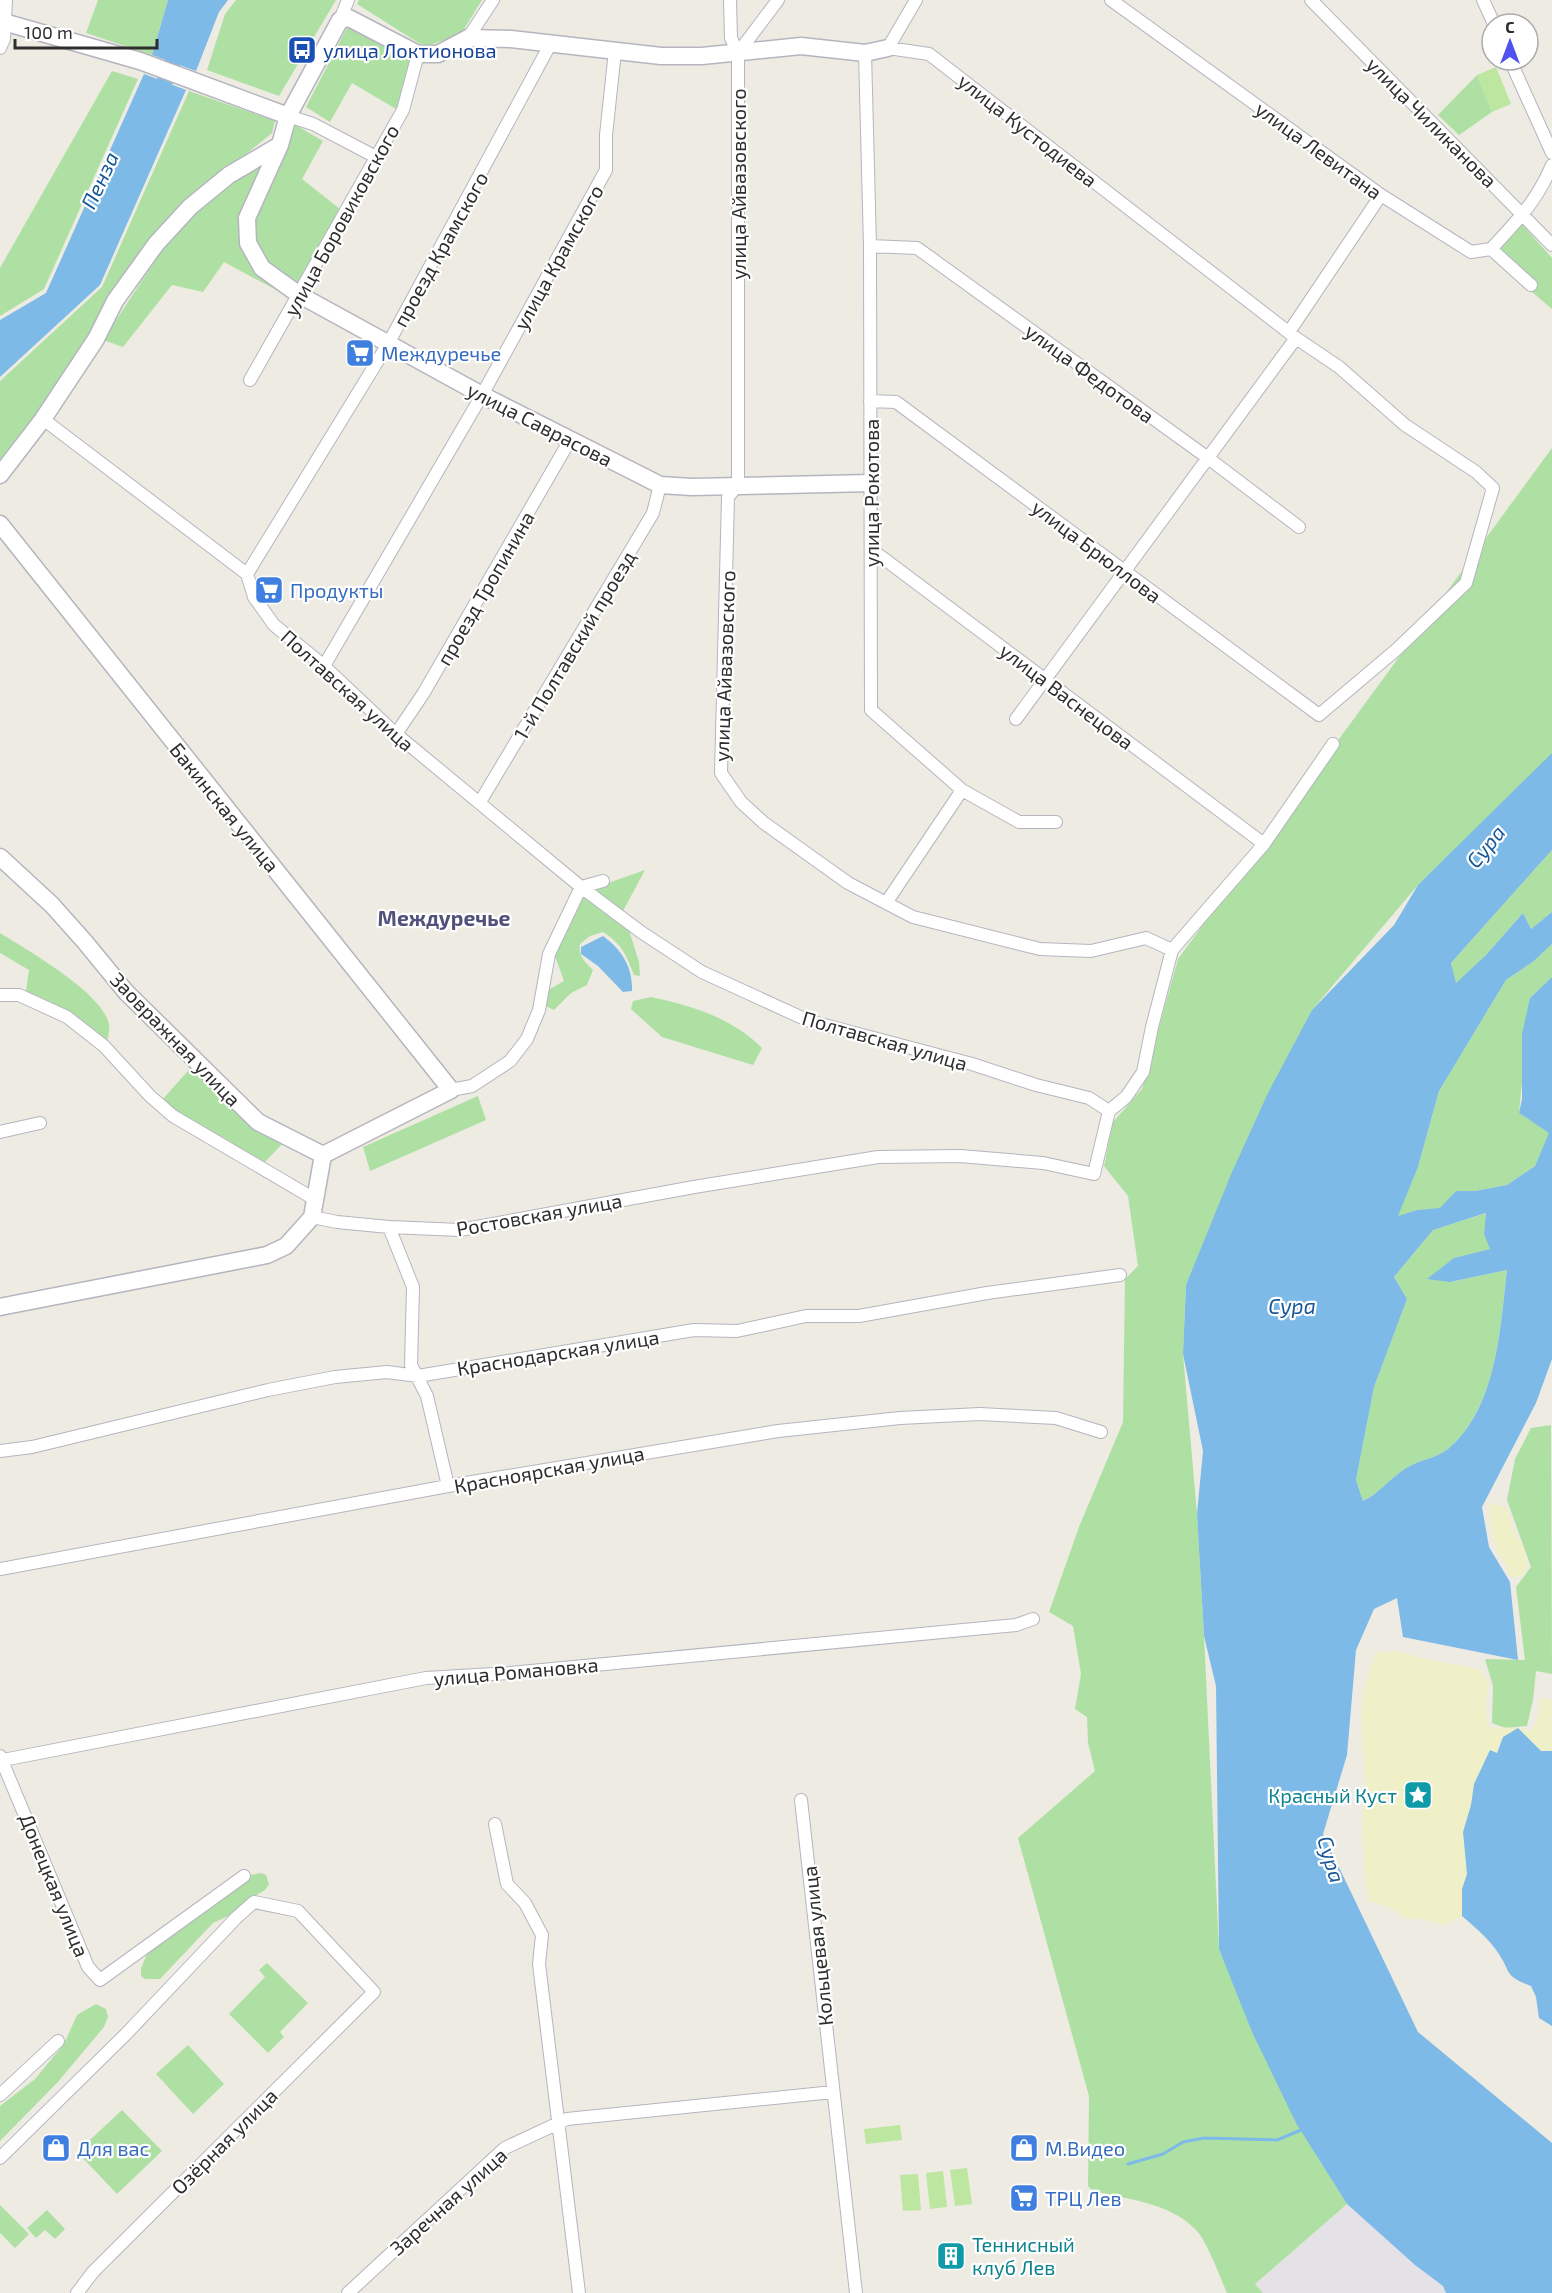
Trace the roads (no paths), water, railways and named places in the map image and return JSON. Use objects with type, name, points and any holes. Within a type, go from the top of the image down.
[{"type":"street","points":[[0,48],[4,39],[3,21],[6,0]]},
{"type":"street","points":[[340,20],[348,0]]},
{"type":"street","points":[[340,20],[349,18],[418,54],[438,54],[468,38],[493,0]]},
{"type":"street","name":"улица Айвазовского","points":[[730,0],[731,38],[738,53],[738,485],[728,497],[721,773],[741,802],[764,823],[848,883],[913,917],[1040,950],[1092,951],[1146,938],[1172,950]]},
{"type":"street","points":[[738,53],[778,0]]},
{"type":"street","points":[[888,48],[916,0]]},
{"type":"street","name":"улица Левитана","points":[[1111,0],[1381,195],[1471,252],[1491,249]]},
{"type":"street","name":"улица Чиликанова","points":[[1311,0],[1552,245]]},
{"type":"street","name":"улица Саврасова","points":[[340,20],[288,116],[280,145],[247,218],[248,243],[262,268],[298,294],[388,344],[482,395],[660,485],[692,487],[871,483]]},
{"type":"street","points":[[3,21],[140,61],[196,81],[313,124],[376,157]]},
{"type":"street","name":"улица Кустодиева","points":[[468,38],[511,39],[660,56],[738,53],[801,46],[865,53],[888,48],[929,54],[1293,335],[1339,367],[1406,425],[1476,472],[1493,488],[1466,583],[1396,650],[1319,715]]},
{"type":"street","name":"проезд Крамского","points":[[247,574],[388,344],[551,43]]},
{"type":"street","name":"улица Крамского","points":[[324,666],[482,395],[606,170],[606,135],[615,51]]},
{"type":"street","name":"улица Рокотова","points":[[865,53],[870,246],[871,710],[962,790],[1019,822],[1056,822]]},
{"type":"street","name":"улица Боровиковского","points":[[250,380],[403,110],[418,54]]},
{"type":"street","points":[[1515,72],[1552,153]]},
{"type":"street","points":[[0,475],[43,419],[96,339],[115,301],[156,244],[190,207],[229,175],[280,145]]},
{"type":"street","points":[[1531,285],[1491,249],[1523,215],[1543,188],[1552,165]]},
{"type":"street","points":[[1016,719],[1208,458],[1293,335],[1381,195]]},
{"type":"street","name":"улица Федотова","points":[[870,246],[916,248],[1208,458],[1299,527]]},
{"type":"street","name":"улица Брюллова","points":[[870,401],[896,402],[1319,715]]},
{"type":"street","points":[[43,419],[247,574]]},
{"type":"street","name":"проезд Тропинина","points":[[396,734],[423,694],[570,440]]},
{"type":"street","name":"1-й Полтавский проезд","points":[[480,802],[653,513],[660,485]]},
{"type":"street","name":"Бакинская улица","points":[[0,524],[451,1090]]},
{"type":"street","name":"улица Васнецова","points":[[871,549],[1264,844]]},
{"type":"street","name":"Полтавская улица","points":[[247,574],[254,597],[274,625],[324,666],[396,734],[581,887],[641,932],[702,972],[809,1021],[1089,1098],[1109,1111]]},
{"type":"street","points":[[1109,1111],[1126,1097],[1143,1072],[1172,950],[1264,844],[1333,744]]},
{"type":"street","points":[[886,903],[962,790]]},
{"type":"street","name":"Заовражная улица","points":[[0,857],[52,905],[126,992],[258,1122],[323,1155]]},
{"type":"street","points":[[0,1307],[267,1255],[286,1246],[312,1217],[323,1155],[451,1090],[472,1086],[510,1061],[527,1039],[539,1010],[549,954],[581,887],[603,881]]},
{"type":"street","points":[[0,995],[19,995],[67,1017],[104,1046],[150,1096],[173,1116],[316,1200]]},
{"type":"street","name":"Ростовская улица","points":[[312,1217],[389,1227],[460,1230],[694,1186],[878,1157],[960,1156],[1043,1163],[1094,1174],[1109,1111]]},
{"type":"street","points":[[0,1132],[40,1123]]},
{"type":"street","points":[[389,1227],[412,1287],[411,1365],[427,1396],[448,1486]]},
{"type":"street","name":"Краснодарская улица","points":[[0,1451],[32,1447],[268,1390],[335,1377],[387,1372],[418,1376],[694,1330],[737,1331],[806,1316],[859,1316],[987,1293],[1120,1275]]},
{"type":"street","name":"Красноярская улица","points":[[0,1569],[448,1486],[778,1431],[900,1418],[980,1414],[1056,1418],[1101,1431]]},
{"type":"street","name":"улица Романовка","points":[[2,1758],[426,1678],[533,1671],[1016,1625],[1033,1619]]},
{"type":"street","name":"Донецкая улица","points":[[2,1758],[88,1967],[100,1980],[244,1876]]},
{"type":"street","name":"Кольцевая улица","points":[[801,1800],[855,2293]]},
{"type":"street","points":[[495,1824],[507,1884],[525,1903],[542,1935],[539,1964],[579,2293]]},
{"type":"street","name":"Озёрная улица","points":[[0,2158],[126,2034],[254,1902],[298,1911],[374,1992],[108,2257],[77,2293]]},
{"type":"street","points":[[1,2092],[58,2041]]},
{"type":"street","points":[[557,2122],[567,2119],[833,2092]]},
{"type":"street","name":"Заречная улица","points":[[348,2293],[505,2148],[557,2122]]},
{"type":"water","points":[[168,0],[228,0],[219,12],[196,71],[152,55]]},
{"type":"water","points":[[144,74],[186,90],[100,285],[0,377],[0,320],[46,293]]},
{"type":"water","name":"Сура","points":[[1552,753],[1552,850],[1451,963],[1456,983],[1486,955],[1523,913],[1531,929],[1552,912],[1552,944],[1534,961],[1506,980],[1439,1091],[1418,1167],[1398,1216],[1417,1210],[1440,1208],[1456,1191],[1475,1191],[1507,1185],[1535,1166],[1549,1133],[1519,1113],[1522,1099],[1522,1034],[1530,998],[1552,977],[1552,1359],[1536,1403],[1482,1507],[1489,1547],[1510,1582],[1518,1660],[1403,1637],[1397,1598],[1374,1609],[1356,1650],[1347,1755],[1323,1834],[1418,2032],[1552,2143],[1552,2293],[1446,2293],[1443,2286],[1415,2265],[1347,2204],[1296,2123],[1252,2032],[1219,1949],[1216,1686],[1204,1636],[1197,1514],[1203,1451],[1183,1354],[1186,1285],[1232,1172],[1268,1093],[1312,1010],[1394,925],[1418,885]],"holes":[[[1486,1213],[1484,1234],[1490,1249],[1454,1258],[1427,1279],[1450,1282],[1507,1270],[1502,1317],[1493,1366],[1477,1412],[1464,1432],[1448,1449],[1408,1467],[1363,1501],[1356,1480],[1374,1387],[1407,1299],[1394,1277],[1433,1230]]]},
{"type":"water","points":[[603,936],[625,959],[632,982],[632,991],[623,992],[598,966],[581,954],[581,947]]},
{"type":"water","points":[[1518,1728],[1541,1751],[1552,1751],[1552,2026],[1539,2018],[1536,1997],[1531,1986],[1513,1977],[1491,1943],[1462,1916],[1462,1889],[1467,1874],[1463,1832],[1474,1784],[1490,1750],[1497,1753],[1503,1737]]},
{"type":"waterway","name":"Пенза","points":[[157,101],[197,0]]},
{"type":"waterway","points":[[1128,2164],[1163,2154],[1183,2142],[1204,2138],[1277,2140],[1301,2130]]},
{"type":"place","name":"улица Локтионова","points":[[302,50]]},
{"type":"place","name":"Междуречье","points":[[360,353]]},
{"type":"place","name":"Продукты","points":[[269,590]]},
{"type":"place","name":"Красный Куст","points":[[1418,1795]]},
{"type":"place","name":"Для вас","points":[[56,2148]]},
{"type":"place","name":"М.Видео","points":[[1024,2148]]},
{"type":"place","name":"ТРЦ Лев","points":[[1024,2198]]},
{"type":"place","name":"Теннисный клуб Лев","points":[[951,2256]]},
{"type":"district","name":"Междуречье","points":[[444,917]]}]
